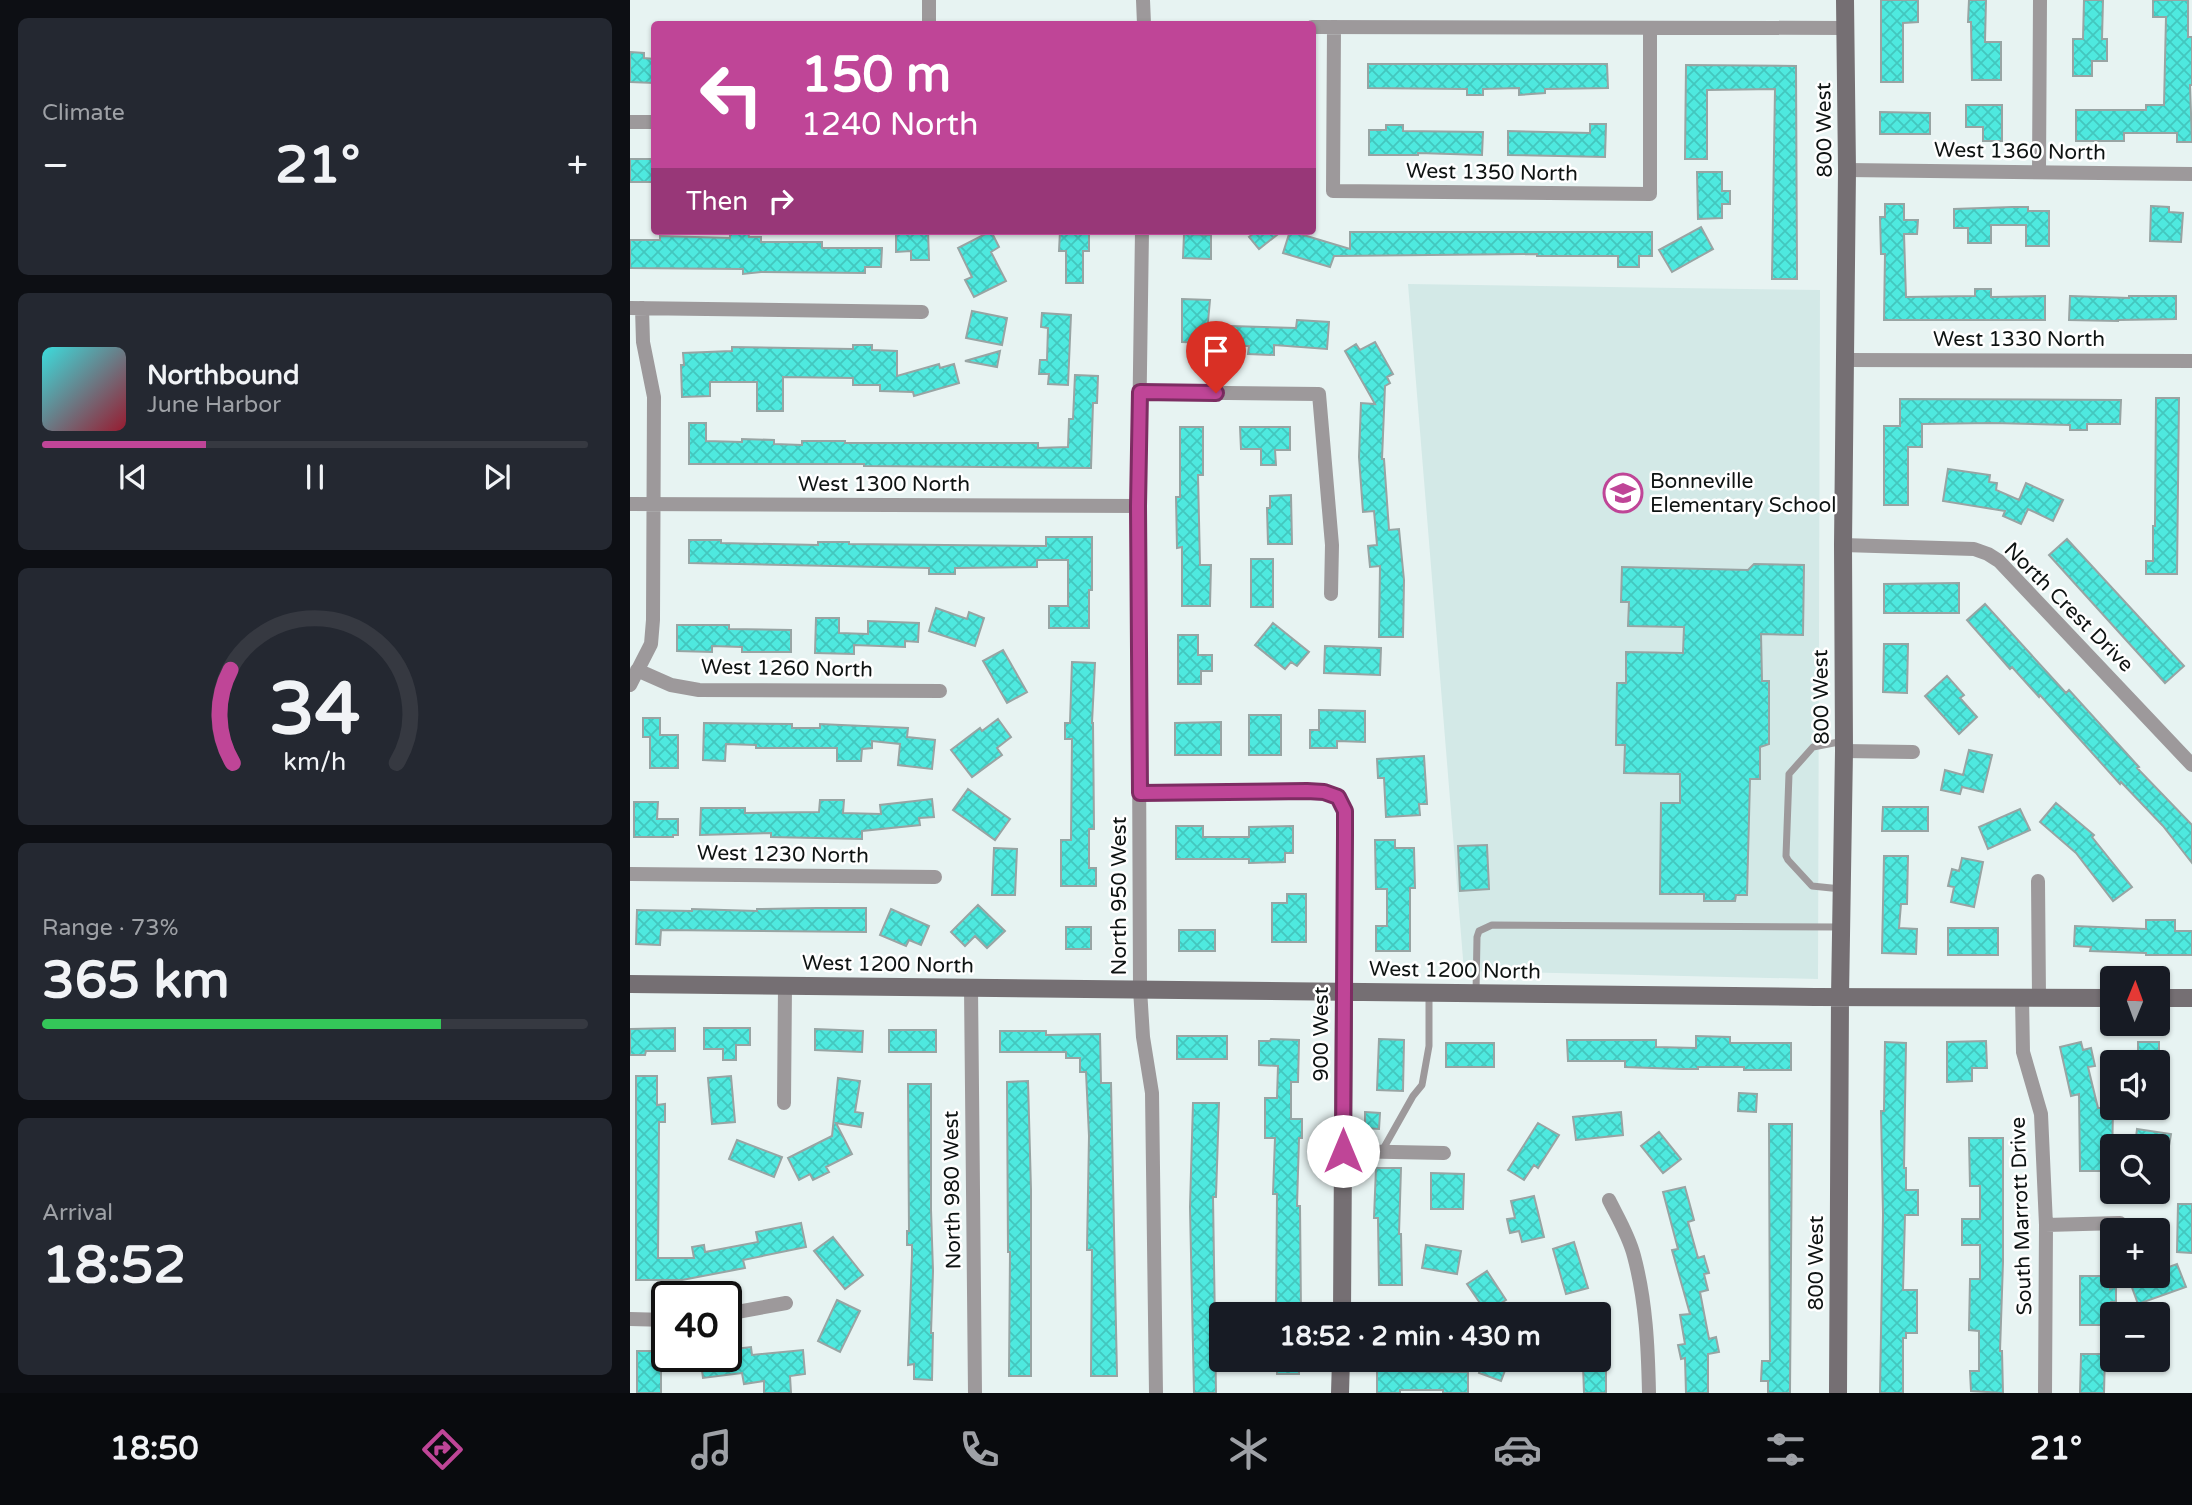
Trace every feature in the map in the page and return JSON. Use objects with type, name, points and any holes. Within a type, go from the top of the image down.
[{"type":"street","points":[[929,0],[929,21]]},
{"type":"street","points":[[1143,0],[1144,21]]},
{"type":"street","name":"800 West","points":[[1839,1393],[1847,170],[1845,0]]},
{"type":"street","points":[[2039,172],[2040,0]]},
{"type":"street","points":[[1316,27],[1846,28]]},
{"type":"street","name":"West 1350 North","points":[[1334,27],[1333,191],[1650,194],[1650,29]]},
{"type":"street","points":[[630,122],[651,122]]},
{"type":"street","name":"West 1360 North","points":[[1847,170],[2192,174]]},
{"type":"street","name":"North 950 West","points":[[1142,235],[1138,506],[1140,989],[1143,1037],[1152,1093],[1156,1393]]},
{"type":"street","points":[[630,685],[651,644],[654,504],[654,397],[636,308],[922,312]]},
{"type":"street","name":"West 1330 North","points":[[1846,360],[2192,361]]},
{"type":"street","points":[[1140,392],[1319,394],[1332,545],[1331,594]]},
{"type":"street","name":"West 1300 North","points":[[630,504],[1138,506]]},
{"type":"street","name":"North Crest Drive","points":[[1843,545],[1974,549],[1988,554],[1999,561],[2192,765]]},
{"type":"street","name":"West 1260 North","points":[[637,670],[671,685],[699,690],[940,691]]},
{"type":"street","points":[[1844,746],[1913,752]]},
{"type":"street","name":"900 West","points":[[1140,793],[1324,792],[1338,797],[1345,811],[1342,1302]]},
{"type":"street","name":"West 1230 North","points":[[630,874],[935,877]]},
{"type":"street","name":"South Marrott Drive","points":[[2038,881],[2031,998],[2023,1052],[2041,1114],[2046,1225],[2045,1393]]},
{"type":"street","name":"West 1200 North","points":[[630,984],[2100,998]]},
{"type":"street","points":[[783,1103],[785,986]]},
{"type":"street","name":"North 980 West","points":[[971,987],[975,1393]]},
{"type":"street","points":[[2170,998],[2192,998]]},
{"type":"street","points":[[1343,1151],[1444,1153]]},
{"type":"street","points":[[1609,1200],[1631,1245],[1641,1286],[1648,1333],[1649,1393]]},
{"type":"street","points":[[2046,1225],[2100,1224]]},
{"type":"street","points":[[742,1311],[786,1303]]},
{"type":"street","points":[[630,1320],[651,1320]]},
{"type":"street","points":[[1340,1393],[1341,1372]]},
{"type":"lane","points":[[1842,889],[1812,886],[1786,856],[1789,774],[1813,747],[1844,746]]},
{"type":"lane","points":[[1476,993],[1477,937],[1479,931],[1492,925],[1841,927]]},
{"type":"lane","points":[[1382,1152],[1422,1084],[1429,1046],[1429,992]]},
{"type":"shaded area","name":"Bonneville Elementary School","points":[[1408,284],[1820,290],[1818,979],[1464,971]]},
{"type":"building","points":[[1881,0],[1918,0],[1918,22],[1903,23],[1903,82],[1881,82]]},
{"type":"building","points":[[1969,0],[1986,0],[1985,42],[2001,42],[2001,80],[1972,80]]},
{"type":"building","points":[[2084,0],[2103,0],[2102,39],[2107,39],[2107,61],[2092,61],[2092,76],[2073,76],[2073,39],[2083,39]]},
{"type":"building","points":[[2153,0],[2188,0],[2188,37],[2192,37],[2192,142],[2177,142],[2177,133],[2124,133],[2124,141],[2076,141],[2076,110],[2146,110],[2146,105],[2164,105],[2166,17],[2153,17]]},
{"type":"building","points":[[630,52],[644,53],[644,58],[651,59],[651,83],[630,82]]},
{"type":"building","points":[[1368,64],[1607,64],[1608,88],[1545,89],[1545,93],[1519,95],[1519,88],[1483,89],[1483,95],[1467,95],[1467,89],[1368,88]]},
{"type":"building","points":[[1686,65],[1796,66],[1797,279],[1772,279],[1775,89],[1707,90],[1707,159],[1685,159]]},
{"type":"building","points":[[1966,105],[2002,105],[2002,141],[1983,141],[1983,127],[1966,127]]},
{"type":"building","points":[[1880,112],[1930,113],[1930,134],[1880,134]]},
{"type":"building","points":[[1590,124],[1606,124],[1605,157],[1508,155],[1508,131],[1590,133]]},
{"type":"building","points":[[1386,125],[1403,125],[1403,131],[1483,132],[1482,155],[1369,155],[1369,130],[1386,130]]},
{"type":"building","points":[[630,159],[651,159],[651,182],[630,182]]},
{"type":"building","points":[[1697,172],[1722,172],[1722,191],[1730,191],[1730,204],[1722,204],[1722,218],[1698,219]]},
{"type":"building","points":[[1885,204],[1904,204],[1904,220],[1918,220],[1917,234],[1904,234],[1906,297],[1975,296],[1975,289],[1991,289],[1991,297],[2045,296],[2045,320],[1884,320],[1885,254],[1881,254],[1880,217],[1885,217]]},
{"type":"building","points":[[2151,206],[2169,207],[2169,212],[2183,213],[2181,242],[2150,241]]},
{"type":"building","points":[[2028,207],[2028,211],[2049,211],[2049,246],[2026,246],[2026,225],[1991,225],[1991,243],[1968,243],[1968,228],[1954,228],[1954,209]]},
{"type":"building","points":[[1701,227],[1713,249],[1672,272],[1659,250]]},
{"type":"building","points":[[1350,232],[1652,232],[1652,256],[1639,256],[1639,267],[1618,267],[1618,256],[1537,254],[1334,256],[1330,267],[1283,253],[1289,235],[1303,235],[1350,249]]},
{"type":"building","points":[[730,235],[749,235],[761,237],[761,242],[822,242],[822,248],[882,248],[881,267],[865,267],[865,273],[743,274],[743,269],[630,268],[630,240],[660,240],[660,236],[730,238]]},
{"type":"building","points":[[896,235],[928,235],[929,260],[911,260],[911,251],[896,252]]},
{"type":"building","points":[[983,235],[993,235],[999,247],[991,252],[1006,281],[974,297],[965,280],[972,277],[958,248]]},
{"type":"building","points":[[1060,235],[1089,235],[1089,251],[1083,251],[1083,283],[1066,283],[1066,251],[1059,251]]},
{"type":"building","points":[[1184,235],[1211,235],[1211,259],[1183,258]]},
{"type":"building","points":[[1252,235],[1277,235],[1259,249],[1249,237]]},
{"type":"building","points":[[2070,296],[2176,296],[2176,319],[2069,320]]},
{"type":"building","points":[[1182,299],[1210,300],[1206,343],[1182,342]]},
{"type":"building","points":[[972,311],[1007,318],[1002,345],[966,338]]},
{"type":"building","points":[[1042,313],[1071,315],[1068,385],[1048,384],[1049,374],[1039,374],[1040,360],[1047,360],[1048,328],[1041,327]]},
{"type":"building","points":[[1297,320],[1329,322],[1327,349],[1274,345],[1274,355],[1248,354],[1249,346],[1230,346],[1231,326],[1296,328]]},
{"type":"building","points":[[1375,342],[1393,374],[1387,377],[1390,383],[1385,386],[1382,459],[1389,530],[1399,529],[1404,580],[1403,637],[1379,637],[1380,566],[1370,567],[1368,546],[1377,545],[1374,511],[1363,512],[1359,457],[1361,403],[1375,404],[1345,351],[1356,344],[1360,350]]},
{"type":"building","points":[[853,345],[872,345],[872,350],[897,351],[897,376],[939,364],[940,368],[954,364],[959,383],[914,396],[913,392],[880,391],[880,385],[853,385],[853,378],[783,377],[783,411],[757,411],[757,382],[710,382],[710,396],[682,397],[683,353],[732,351],[732,347],[853,349]]},
{"type":"building","points":[[1000,351],[997,367],[965,361]]},
{"type":"building","points":[[1075,375],[1098,376],[1097,403],[1093,403],[1091,468],[689,464],[689,423],[706,423],[706,441],[774,440],[774,444],[802,445],[802,441],[1038,443],[1038,448],[1068,447],[1069,419],[1073,419]]},
{"type":"building","points":[[2156,398],[2179,398],[2177,574],[2146,574],[2146,561],[2153,561],[2155,526]]},
{"type":"building","points":[[1900,399],[2121,400],[2120,424],[2087,424],[2087,430],[2070,430],[2070,425],[1922,424],[1922,447],[1908,447],[1908,505],[1884,505],[1884,426],[1900,426]]},
{"type":"building","points":[[1180,427],[1203,427],[1203,475],[1198,475],[1200,565],[1211,565],[1210,606],[1182,606],[1182,547],[1177,548],[1176,497],[1180,497]]},
{"type":"building","points":[[1240,427],[1290,427],[1290,450],[1275,450],[1276,465],[1261,465],[1261,449],[1241,449]]},
{"type":"building","points":[[1948,469],[1990,475],[1989,482],[1997,483],[1996,490],[2019,500],[2026,483],[2063,500],[2053,521],[2028,509],[2021,524],[2003,516],[2005,511],[1943,501]]},
{"type":"building","points":[[1291,495],[1292,544],[1268,544],[1267,508],[1270,508],[1270,496]]},
{"type":"building","points":[[1046,537],[1092,537],[1089,628],[1049,628],[1049,606],[1068,606],[1068,560],[1037,560],[1037,567],[955,568],[955,574],[929,574],[929,568],[689,563],[689,540],[818,545],[818,542],[849,542],[1046,546]]},
{"type":"building","points":[[2067,539],[2184,666],[2165,683],[2049,555]]},
{"type":"building","points":[[1251,559],[1273,559],[1273,607],[1251,607]]},
{"type":"building","points":[[1754,564],[1804,565],[1803,635],[1761,634],[1762,681],[1769,681],[1769,744],[1760,747],[1760,779],[1750,779],[1747,895],[1736,895],[1735,901],[1704,901],[1704,894],[1660,894],[1661,803],[1680,803],[1680,774],[1624,773],[1625,745],[1616,745],[1617,683],[1626,683],[1626,652],[1683,653],[1684,627],[1628,626],[1629,602],[1621,602],[1622,567],[1748,570]]},
{"type":"building","points":[[1959,583],[1959,613],[1884,613],[1884,584]]},
{"type":"building","points":[[1985,604],[2066,693],[2069,690],[2139,767],[2137,768],[2192,825],[2192,863],[2163,826],[2121,782],[2120,784],[2040,695],[2039,697],[2012,667],[2010,669],[1967,620]]},
{"type":"building","points":[[936,608],[967,619],[969,612],[984,618],[975,646],[929,631]]},
{"type":"building","points":[[816,618],[839,618],[839,633],[868,634],[868,621],[919,623],[918,642],[905,641],[905,647],[854,645],[854,654],[815,653]]},
{"type":"building","points":[[1273,623],[1309,652],[1297,666],[1291,662],[1285,669],[1255,645]]},
{"type":"building","points":[[677,625],[729,625],[729,629],[791,630],[791,652],[742,652],[742,647],[712,646],[712,652],[677,651]]},
{"type":"building","points":[[1178,635],[1198,635],[1198,655],[1212,655],[1212,671],[1201,671],[1201,684],[1178,684]]},
{"type":"building","points":[[1884,644],[1908,644],[1907,693],[1883,692]]},
{"type":"building","points":[[1325,646],[1381,648],[1380,675],[1324,673]]},
{"type":"building","points":[[1003,650],[1027,692],[1007,703],[983,661]]},
{"type":"building","points":[[1072,662],[1095,663],[1092,723],[1094,829],[1089,829],[1089,868],[1096,868],[1096,886],[1061,886],[1061,840],[1071,840],[1072,739],[1065,739],[1065,723],[1070,723]]},
{"type":"building","points":[[1947,676],[1964,695],[1960,698],[1977,717],[1959,734],[1925,696]]},
{"type":"building","points":[[1319,710],[1365,711],[1365,742],[1337,741],[1337,748],[1310,748],[1310,730],[1319,730]]},
{"type":"building","points":[[1249,715],[1281,715],[1281,755],[1249,755]]},
{"type":"building","points":[[643,718],[660,718],[660,735],[678,735],[678,768],[650,768],[650,737],[643,737]]},
{"type":"building","points":[[998,719],[1011,737],[997,748],[1002,755],[972,777],[951,750],[980,728],[982,731]]},
{"type":"building","points":[[1221,722],[1221,755],[1175,755],[1175,723]]},
{"type":"building","points":[[704,723],[792,724],[792,728],[820,728],[820,724],[908,728],[907,737],[935,740],[932,769],[898,765],[900,744],[872,741],[872,748],[862,749],[861,761],[837,761],[837,748],[756,748],[756,745],[726,744],[725,761],[703,760]]},
{"type":"building","points":[[1969,750],[1992,755],[1983,792],[1962,787],[1960,794],[1941,790],[1945,770],[1963,775]]},
{"type":"building","points":[[1424,756],[1427,804],[1419,804],[1420,815],[1386,817],[1384,778],[1378,778],[1377,759]]},
{"type":"building","points":[[968,789],[1010,819],[995,840],[953,810]]},
{"type":"building","points":[[932,799],[934,817],[919,818],[920,825],[862,831],[862,839],[771,837],[771,833],[700,835],[701,808],[745,808],[745,813],[819,812],[820,800],[844,800],[843,813],[881,814],[880,805]]},
{"type":"building","points":[[634,802],[658,802],[657,819],[678,819],[678,835],[634,837]]},
{"type":"building","points":[[2056,803],[2094,835],[2092,837],[2132,887],[2113,901],[2076,853],[2040,822]]},
{"type":"building","points":[[1883,807],[1928,807],[1928,831],[1882,831]]},
{"type":"building","points":[[2020,809],[2030,830],[1988,849],[1979,827]]},
{"type":"building","points":[[1176,826],[1203,826],[1203,837],[1249,837],[1249,827],[1293,826],[1293,853],[1285,853],[1285,862],[1176,859]]},
{"type":"building","points":[[1375,840],[1395,840],[1395,848],[1414,848],[1415,888],[1410,888],[1410,951],[1376,951],[1376,926],[1387,926],[1387,889],[1376,889]]},
{"type":"building","points":[[1487,845],[1489,889],[1460,891],[1458,846]]},
{"type":"building","points":[[994,848],[1017,849],[1015,895],[992,895]]},
{"type":"building","points":[[1884,856],[1908,856],[1907,904],[1901,904],[1899,928],[1917,929],[1916,954],[1882,953]]},
{"type":"building","points":[[1962,858],[1983,862],[1974,907],[1951,902],[1954,887],[1948,886],[1952,869],[1959,871]]},
{"type":"building","points":[[1287,894],[1306,894],[1306,942],[1272,942],[1272,903],[1287,903]]},
{"type":"building","points":[[978,905],[1005,931],[987,948],[975,936],[965,946],[951,932]]},
{"type":"building","points":[[866,908],[866,932],[661,930],[660,945],[636,944],[637,910]]},
{"type":"building","points":[[891,909],[929,926],[921,945],[909,940],[906,946],[880,935]]},
{"type":"building","points":[[2146,920],[2175,920],[2175,931],[2192,931],[2192,955],[2090,951],[2091,947],[2074,946],[2075,926],[2146,929]]},
{"type":"building","points":[[1066,927],[1091,927],[1091,949],[1066,949]]},
{"type":"building","points":[[1948,928],[1998,928],[1998,955],[1948,955]]},
{"type":"building","points":[[1179,930],[1215,930],[1215,951],[1179,951]]},
{"type":"building","points":[[675,1028],[675,1051],[646,1051],[645,1055],[630,1055],[630,1029]]},
{"type":"building","points":[[704,1028],[750,1028],[750,1045],[736,1045],[736,1060],[723,1060],[723,1049],[704,1049]]},
{"type":"building","points":[[815,1029],[863,1031],[862,1052],[815,1050]]},
{"type":"building","points":[[889,1030],[936,1030],[936,1052],[889,1052]]},
{"type":"building","points":[[1000,1031],[1046,1031],[1046,1035],[1100,1034],[1101,1083],[1111,1083],[1117,1376],[1091,1376],[1092,1250],[1087,1250],[1089,1136],[1086,1072],[1080,1072],[1080,1058],[1066,1058],[1066,1052],[1000,1052]]},
{"type":"building","points":[[1177,1036],[1227,1036],[1227,1059],[1177,1059]]},
{"type":"building","points":[[1696,1036],[1730,1037],[1730,1043],[1791,1043],[1791,1070],[1744,1070],[1744,1067],[1625,1067],[1625,1061],[1568,1061],[1567,1040],[1656,1040],[1656,1047],[1696,1048]]},
{"type":"building","points":[[1379,1039],[1404,1040],[1403,1091],[1377,1090]]},
{"type":"building","points":[[1299,1040],[1298,1082],[1291,1082],[1291,1119],[1302,1119],[1297,1206],[1300,1206],[1301,1302],[1276,1302],[1277,1194],[1273,1194],[1275,1138],[1265,1138],[1265,1098],[1277,1098],[1278,1066],[1259,1065],[1259,1041]]},
{"type":"building","points":[[1986,1041],[1987,1068],[1972,1068],[1972,1081],[1947,1082],[1947,1042]]},
{"type":"building","points":[[1885,1042],[1906,1043],[1904,1168],[1906,1190],[1918,1190],[1918,1215],[1905,1215],[1903,1290],[1917,1290],[1917,1333],[1906,1333],[1906,1338],[1903,1338],[1903,1393],[1880,1393],[1883,1215],[1881,1111],[1884,1111]]},
{"type":"building","points":[[2081,1042],[2083,1050],[2091,1048],[2095,1066],[2088,1067],[2100,1108],[2100,1120],[2113,1120],[2113,1134],[2100,1134],[2100,1171],[2080,1171],[2079,1094],[2071,1096],[2060,1047]]},
{"type":"building","points":[[2138,1042],[2159,1042],[2159,1050],[2138,1050]]},
{"type":"building","points":[[1446,1043],[1494,1043],[1494,1067],[1446,1067]]},
{"type":"building","points":[[636,1076],[657,1076],[657,1105],[665,1104],[665,1122],[659,1122],[658,1258],[694,1258],[692,1247],[704,1245],[705,1252],[758,1242],[756,1232],[801,1223],[806,1247],[743,1260],[745,1268],[682,1280],[636,1280]]},
{"type":"building","points":[[731,1076],[735,1122],[712,1124],[708,1078]]},
{"type":"building","points":[[838,1078],[860,1081],[855,1112],[863,1113],[861,1127],[836,1123],[852,1154],[826,1167],[829,1172],[813,1180],[810,1174],[799,1180],[788,1158],[832,1136]]},
{"type":"building","points":[[1028,1081],[1031,1376],[1009,1376],[1007,1082]]},
{"type":"building","points":[[908,1084],[931,1084],[932,1380],[914,1379],[914,1364],[908,1365],[912,1245],[907,1245]]},
{"type":"building","points":[[1739,1093],[1757,1094],[1756,1112],[1738,1111]]},
{"type":"building","points":[[1193,1103],[1219,1103],[1216,1197],[1213,1197],[1215,1302],[1209,1302],[1209,1372],[1216,1372],[1216,1393],[1194,1393],[1190,1207]]},
{"type":"building","points":[[1365,1112],[1380,1113],[1379,1129],[1365,1128]]},
{"type":"building","points":[[1621,1112],[1623,1135],[1576,1140],[1573,1117]]},
{"type":"building","points":[[1538,1123],[1559,1135],[1538,1168],[1534,1165],[1524,1180],[1508,1170]]},
{"type":"building","points":[[1769,1124],[1792,1124],[1790,1393],[1768,1393],[1768,1381],[1761,1381],[1762,1361],[1770,1361]]},
{"type":"building","points":[[2137,1129],[2171,1134],[2170,1140],[2170,1134],[2136,1134]]},
{"type":"building","points":[[1659,1132],[1681,1159],[1663,1173],[1641,1146]]},
{"type":"building","points":[[1969,1138],[2003,1138],[2000,1351],[2003,1393],[1971,1391],[1970,1371],[1979,1371],[1979,1331],[1969,1330],[1970,1279],[1980,1279],[1980,1245],[1962,1245],[1962,1219],[1980,1219],[1980,1186],[1970,1186]]},
{"type":"building","points":[[737,1140],[782,1157],[774,1177],[729,1159]]},
{"type":"building","points":[[1376,1168],[1401,1168],[1399,1234],[1402,1285],[1379,1285],[1378,1218],[1374,1218]]},
{"type":"building","points":[[1431,1173],[1464,1174],[1463,1209],[1431,1209]]},
{"type":"building","points":[[1685,1187],[1694,1220],[1688,1222],[1698,1258],[1704,1256],[1709,1273],[1704,1274],[1708,1290],[1700,1292],[1709,1339],[1716,1337],[1719,1352],[1708,1354],[1708,1393],[1686,1393],[1685,1358],[1681,1359],[1678,1345],[1685,1344],[1680,1315],[1690,1314],[1672,1250],[1678,1249],[1663,1192]]},
{"type":"building","points":[[1534,1196],[1544,1237],[1522,1242],[1519,1231],[1510,1233],[1507,1219],[1515,1218],[1511,1201]]},
{"type":"building","points":[[2178,1204],[2192,1204],[2192,1253],[2177,1252]]},
{"type":"building","points":[[833,1237],[863,1275],[845,1289],[814,1251]]},
{"type":"building","points":[[1574,1242],[1588,1288],[1566,1294],[1553,1249]]},
{"type":"building","points":[[1426,1245],[1461,1251],[1457,1274],[1422,1268]]},
{"type":"building","points":[[2177,1264],[2186,1287],[2137,1302],[2132,1288],[2170,1288],[2170,1267]]},
{"type":"building","points":[[1487,1271],[1506,1300],[1479,1302],[1467,1284]]},
{"type":"building","points":[[2080,1276],[2100,1276],[2100,1288],[2116,1288],[2116,1302],[2100,1302],[2100,1325],[2080,1325]]},
{"type":"building","points":[[837,1300],[860,1311],[840,1352],[818,1341]]},
{"type":"building","points":[[751,1347],[752,1355],[803,1350],[805,1374],[790,1376],[791,1393],[764,1393],[764,1381],[744,1384],[742,1373],[703,1378],[702,1372],[742,1372],[742,1348]]},
{"type":"building","points":[[637,1351],[651,1351],[651,1372],[661,1372],[661,1393],[637,1393]]},
{"type":"building","points":[[2081,1354],[2100,1354],[2100,1372],[2105,1372],[2104,1393],[2080,1393]]},
{"type":"building","points":[[1277,1372],[1299,1372],[1299,1374]]},
{"type":"building","points":[[1377,1372],[1468,1372],[1468,1393],[1400,1390],[1400,1393],[1377,1393]]},
{"type":"building","points":[[1479,1372],[1504,1372],[1501,1381]]},
{"type":"building","points":[[1583,1372],[1606,1372],[1606,1393],[1584,1393]]},
{"type":"place","name":"Bonneville Elementary School","points":[[1623,493]]},
{"type":"route","points":[[1216,393],[1140,392],[1140,793],[1307,791],[1324,792],[1338,797],[1345,811],[1343,1151]]}]
